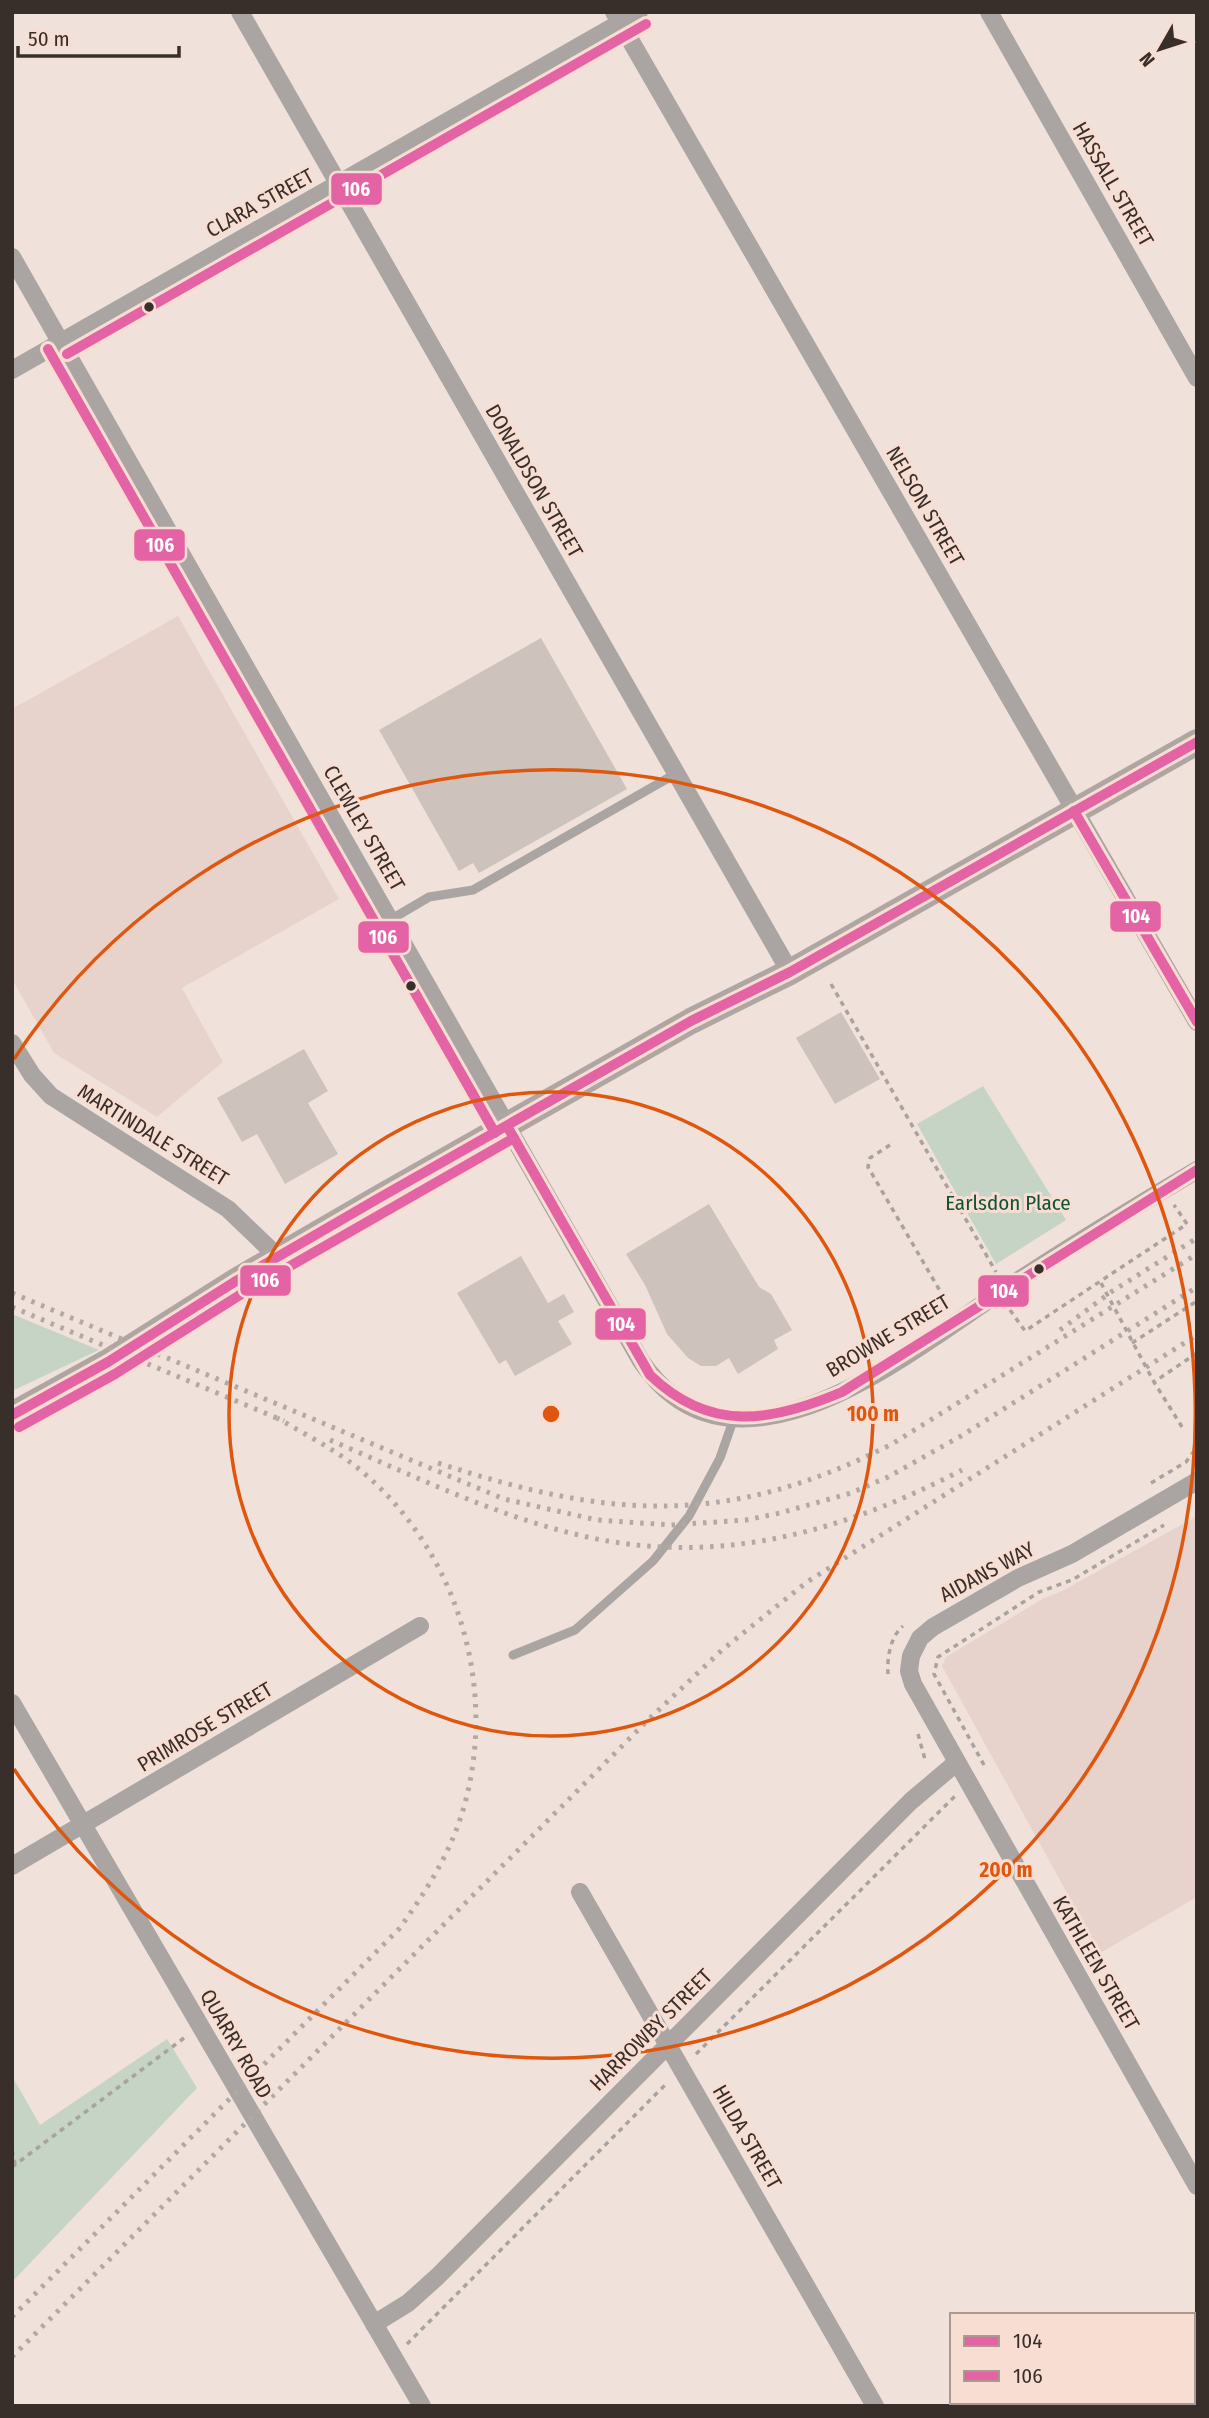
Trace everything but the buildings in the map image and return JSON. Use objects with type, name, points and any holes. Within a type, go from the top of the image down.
[{"type":"main road","points":[[12,1415],[108,1362],[278,1257],[691,1021],[790,972],[1197,742]]},
{"type":"street","name":"DONALDSON STREET","points":[[240,12],[337,186],[790,972]]},
{"type":"street","name":"CLARA STREET","points":[[12,370],[337,186],[617,18],[639,12]]},
{"type":"street","name":"HASSALL STREET","points":[[989,12],[1196,373]]},
{"type":"street","name":"NELSON STREET","points":[[617,18],[1197,1022]]},
{"type":"street","name":"CLEWLEY STREET","points":[[12,257],[641,1361],[657,1383],[692,1406]]},
{"type":"street","name":"MARTINDALE STREET","points":[[12,1043],[32,1075],[51,1096],[228,1209],[278,1257]]},
{"type":"street","name":"BROWNE STREET","points":[[692,1406],[734,1418],[787,1413],[842,1392],[1197,1170]]},
{"type":"street","name":"AIDANS WAY","points":[[956,1763],[911,1678],[911,1656],[920,1638],[933,1627],[1007,1584],[1072,1554],[1197,1480]]},
{"type":"street","name":"PRIMROSE STREET","points":[[12,1866],[420,1626]]},
{"type":"street","name":"QUARRY ROAD","points":[[12,1703],[422,2406]]},
{"type":"street","name":"KATHLEEN STREET","points":[[956,1763],[1197,2186]]},
{"type":"street","name":"HARROWBY STREET","points":[[374,2324],[408,2303],[437,2277],[911,1801],[956,1763]]},
{"type":"street","name":"HILDA STREET","points":[[580,1892],[875,2406]]},
{"type":"lane","points":[[390,920],[429,897],[473,890],[677,773]]},
{"type":"lane","points":[[513,1655],[575,1630],[653,1561],[689,1516],[720,1458],[734,1418]]},
{"type":"path","points":[[831,984],[996,1272]]},
{"type":"path","points":[[890,1145],[870,1158],[868,1167],[947,1303]]},
{"type":"path","points":[[1010,1310],[1025,1331],[1101,1283],[1187,1224],[1174,1204]]},
{"type":"path","points":[[1101,1283],[1132,1343],[1182,1427]]},
{"type":"path","points":[[1132,1343],[1197,1301]]},
{"type":"path","points":[[1154,1382],[1197,1353]]},
{"type":"path","points":[[1194,1451],[1197,1430]]},
{"type":"path","points":[[947,1801],[987,1771],[934,1674],[938,1657],[1039,1592],[1072,1580],[1174,1519]]},
{"type":"path","points":[[12,2150],[14,2165],[199,2027]]},
{"type":"shaded area","points":[[178,616],[339,899],[182,988],[223,1062],[157,1117],[54,1053],[12,979],[12,709]]},
{"type":"shaded area","points":[[1197,1516],[1197,1897],[1100,1953],[942,1666],[946,1657],[1044,1598],[1062,1591]]},
{"type":"green space","name":"Earlsdon Place","points":[[983,1086],[1066,1220],[996,1264],[917,1124]]},
{"type":"green space","points":[[12,1314],[99,1350],[12,1391]]},
{"type":"green space","points":[[167,2039],[197,2088],[12,2282],[12,2076],[40,2125]]},
{"type":"railway","points":[[1060,1330],[1111,1292],[1197,1238]]},
{"type":"railway","points":[[438,1463],[500,1482],[613,1504],[667,1506],[721,1502],[776,1490],[832,1471],[892,1444],[1197,1254]]},
{"type":"railway","points":[[12,1293],[504,1499],[597,1520],[671,1525],[746,1520],[780,1513],[851,1493],[888,1477],[961,1436],[1197,1287]]},
{"type":"railway","points":[[12,1307],[284,1421]]},
{"type":"railway","points":[[12,2357],[647,1721],[722,1650],[807,1582],[1197,1335]]},
{"type":"railway","points":[[12,2317],[399,1929],[431,1880],[457,1828],[470,1779],[476,1729],[473,1679],[463,1630],[446,1583],[422,1539],[391,1499],[345,1458],[277,1418]]},
{"type":"railway","points":[[330,1440],[486,1506],[550,1528],[633,1545],[730,1545],[778,1538],[871,1511],[962,1470]]},
{"type":"transit line","name":"106","points":[[67,354],[646,24]]},
{"type":"transit line","name":"106","points":[[48,349],[495,1133]]},
{"type":"transit line","name":"104","points":[[12,1415],[108,1362],[236,1281],[379,1198],[691,1021],[790,972],[1197,742]]},
{"type":"transit line","name":"104","points":[[1074,811],[1197,1022]]},
{"type":"transit line","name":"104","points":[[507,1126],[650,1375],[673,1394],[695,1406],[718,1414],[742,1416],[790,1410],[842,1392],[1197,1170]]},
{"type":"transit line","name":"106","points":[[19,1427],[115,1374],[243,1293],[514,1138]]}]
